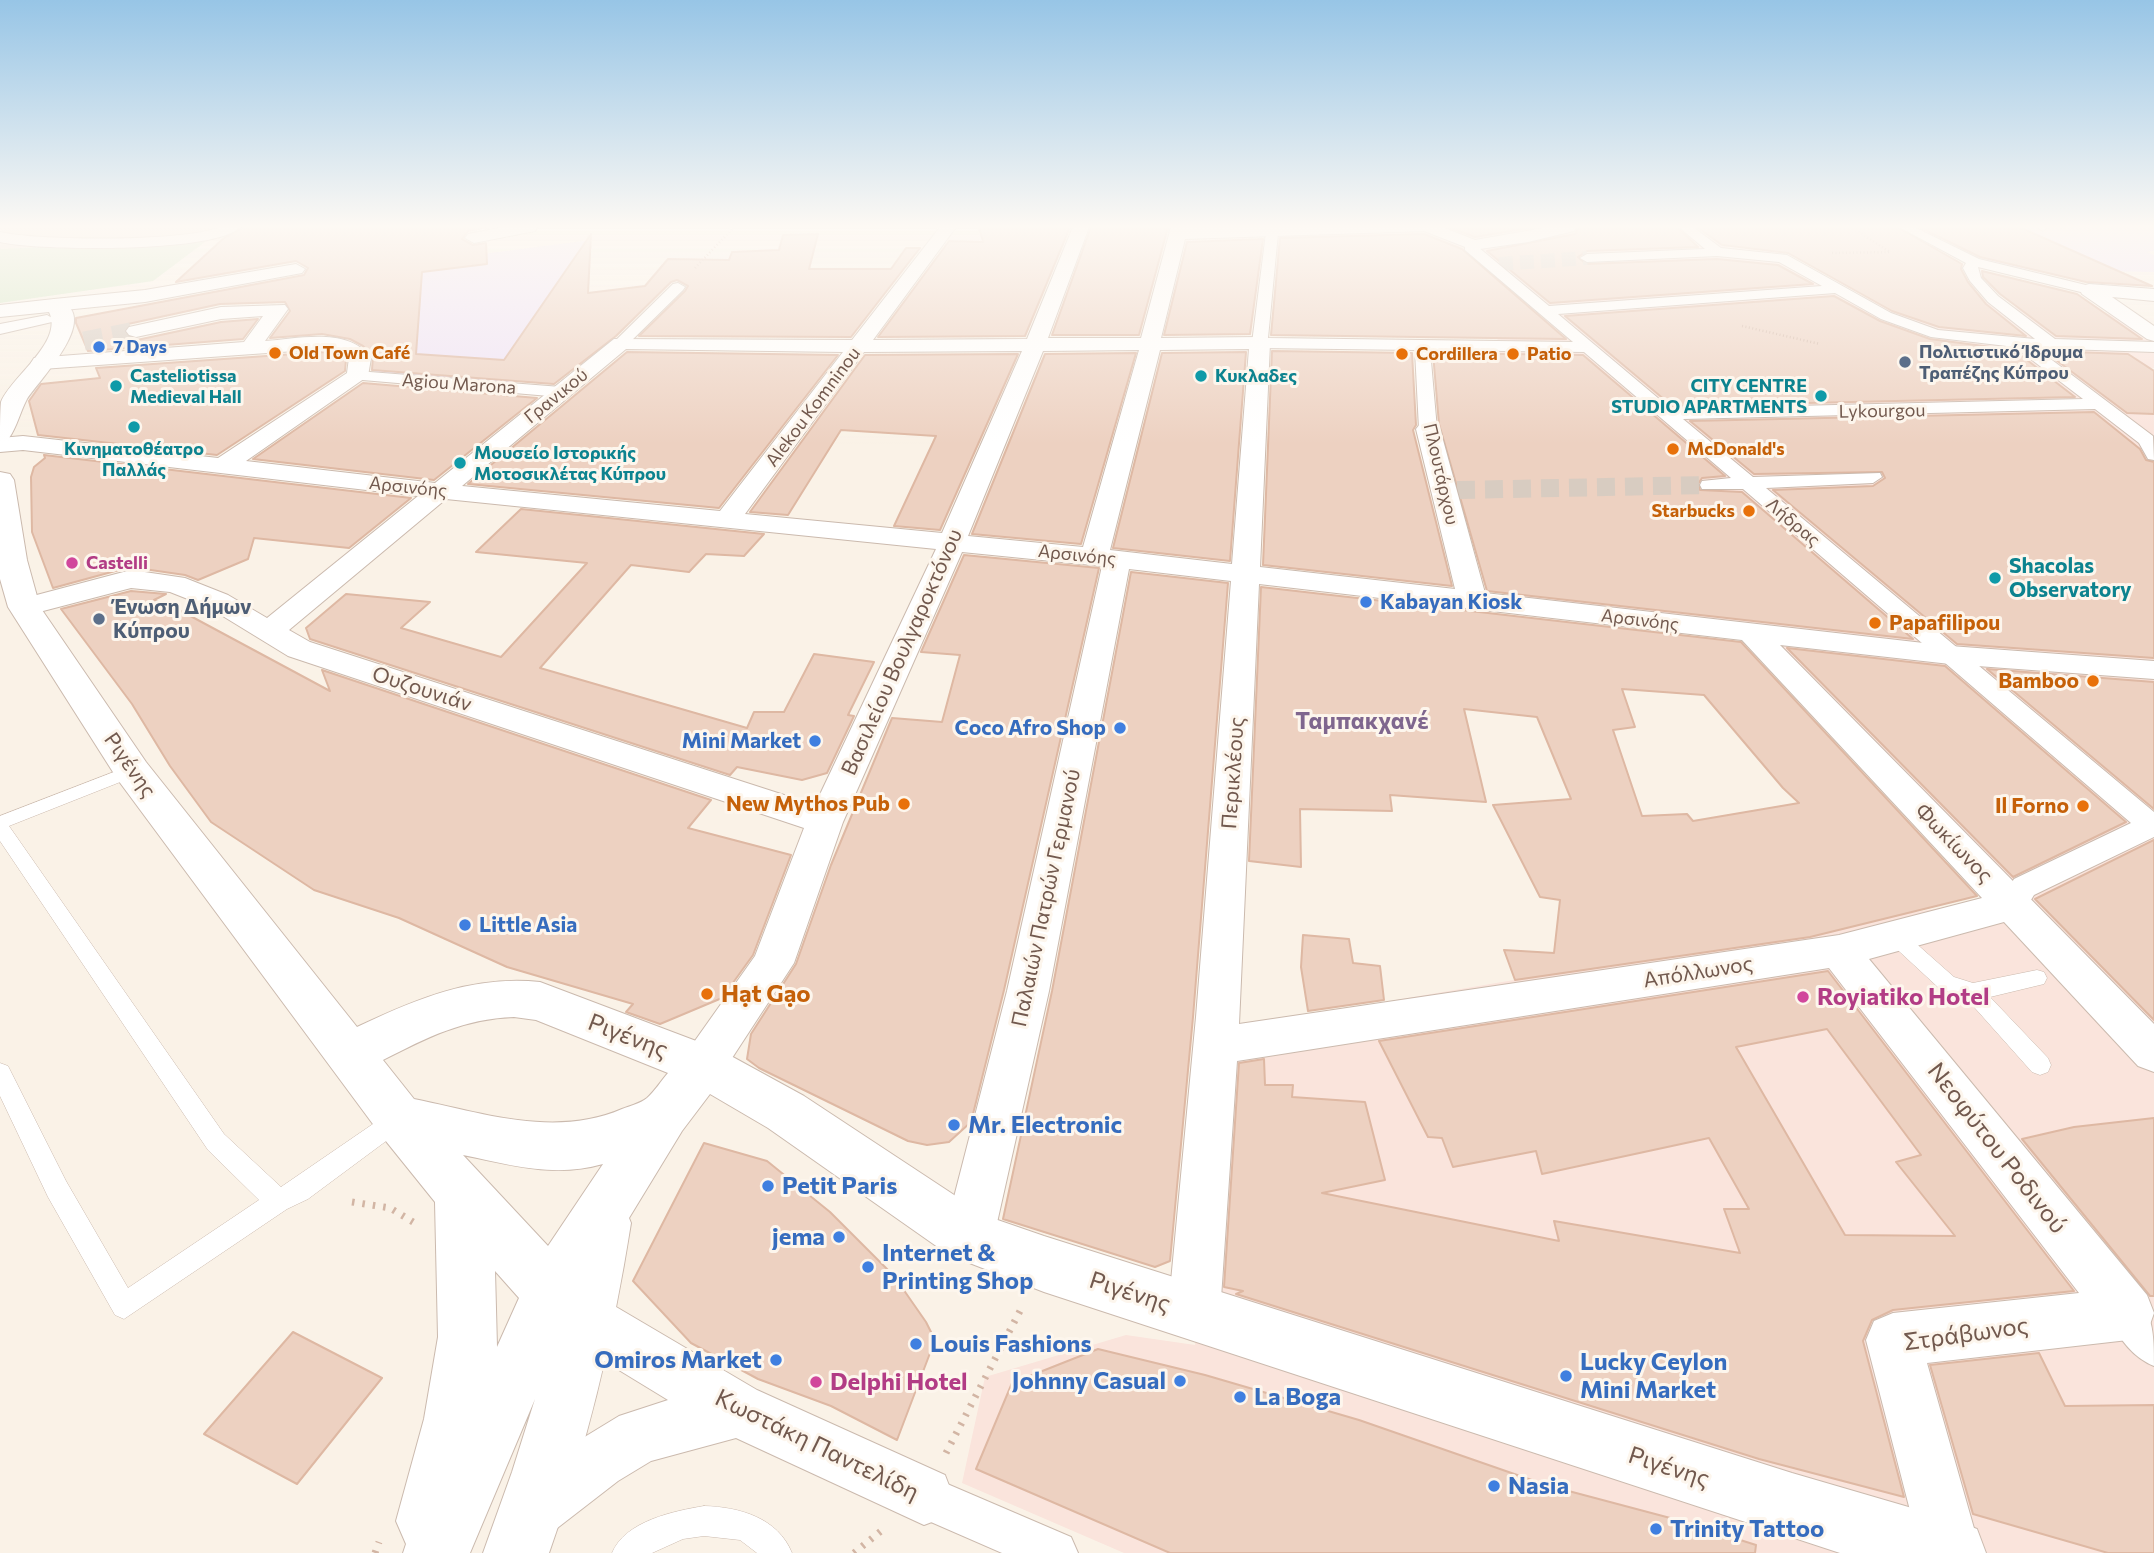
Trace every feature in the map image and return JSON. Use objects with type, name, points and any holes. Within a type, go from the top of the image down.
[{"type":"street","points":[[0,311],[50,312],[124,299]]},
{"type":"street","name":"Γρανικού","points":[[268,632],[621,343],[665,299]]},
{"type":"street","name":"Alekou Komninou","points":[[727,520],[894,299]]},
{"type":"street","name":"Βασιλείου Βουλγαροκτόνου","points":[[703,1065],[773,962],[825,822],[951,542],[1053,299]]},
{"type":"street","name":"Παλαιών Πατρών Γερμανού","points":[[969,1236],[1028,991],[1106,558],[1150,353],[1149,345],[1161,299]]},
{"type":"street","name":"Περικλέους","points":[[1194,1313],[1216,1045],[1263,299]]},
{"type":"street","name":"Λήδρας","points":[[1532,299],[2153,825]]},
{"type":"street","points":[[1545,311],[1697,299]]},
{"type":"street","points":[[1855,299],[1918,329],[1953,337],[2019,343],[2154,347]]},
{"type":"street","points":[[1994,299],[2050,343]]},
{"type":"street","points":[[2103,299],[2154,335]]},
{"type":"street","points":[[136,331],[221,313],[278,309],[250,348]]},
{"type":"street","points":[[0,329],[60,310],[63,318],[48,355],[18,395],[0,433]]},
{"type":"street","points":[[48,355],[84,341]]},
{"type":"street","points":[[621,343],[860,346],[1260,343],[1587,347]]},
{"type":"street","points":[[2019,343],[2152,445]]},
{"type":"street","points":[[48,355],[337,344],[357,352],[360,358],[357,376],[222,466]]},
{"type":"street","name":"Πλουτάρχου","points":[[1422,345],[1428,429],[1450,490],[1472,600]]},
{"type":"street","name":"Agiou Marona","points":[[357,376],[561,392]]},
{"type":"street","name":"Lykourgou","points":[[1667,414],[2097,404]]},
{"type":"street","name":"Αρσινόης","points":[[0,445],[23,443],[440,491],[1106,558],[1246,577],[1950,655],[2154,670]]},
{"type":"street","points":[[1709,485],[1873,477]]},
{"type":"street","name":"Ριγένης","points":[[1,502],[13,578],[24,607],[132,771],[399,1119],[462,1196],[569,1306]]},
{"type":"street","name":"Ουζουνιάν","points":[[24,607],[131,579],[152,579],[175,584],[218,601],[299,649],[825,822]]},
{"type":"street","name":"Φωκίωνος","points":[[1759,634],[2154,1053]]},
{"type":"street","points":[[2014,905],[2024,887],[2153,825]]},
{"type":"street","name":"Απόλλωνος","points":[[1216,1045],[1839,951],[2014,905]]},
{"type":"street","name":"Νεοφύτου Ροδινού","points":[[1839,951],[2141,1330]]},
{"type":"street","name":"Ριγένης","points":[[350,1054],[430,1015],[460,1004],[516,996],[540,1001],[703,1065],[786,1112],[969,1236],[1044,1264],[1791,1506],[1952,1553]]},
{"type":"street","points":[[436,1553],[569,1306],[608,1203],[664,1115],[703,1065]]},
{"type":"street","points":[[399,1119],[526,1145],[556,1148],[584,1146],[612,1138],[664,1115]]},
{"type":"street","points":[[420,1553],[447,1452],[466,1358],[468,1304],[462,1196]]},
{"type":"street","points":[[525,1531],[569,1306]]},
{"type":"street","name":"Kωστάκη Παντελίδη","points":[[569,1306],[737,1410],[923,1496],[1055,1553]]},
{"type":"street","name":"Στράβωνος","points":[[1952,1553],[1894,1340],[2141,1330]]},
{"type":"street","points":[[525,1531],[598,1461],[639,1436],[737,1410]]},
{"type":"lane","points":[[132,771],[0,825],[216,1142],[278,1201]]},
{"type":"lane","points":[[1895,936],[1947,984],[1973,992],[2037,978]]},
{"type":"lane","points":[[1973,992],[2040,1065]]},
{"type":"lane","points":[[0,1073],[57,1189],[124,1306],[278,1201],[299,1191],[399,1119]]},
{"type":"lane","points":[[627,1553],[666,1529],[694,1522],[728,1522],[756,1534],[772,1545],[777,1553]]},
{"type":"path","points":[[1740,325],[1819,344]]},
{"type":"path","points":[[352,1202],[390,1208],[412,1220],[417,1232]]},
{"type":"path","points":[[923,1496],[1044,1264]]},
{"type":"shaded area","points":[[366,299],[584,299],[546,363],[512,384],[375,373],[376,356],[348,336]]},
{"type":"shaded area","points":[[1453,299],[1985,299],[1997,306],[2111,314],[2154,341],[2154,368],[2138,368],[2154,380],[2154,1553],[1124,1553],[962,1483],[985,1377],[1126,1335],[1195,1345],[1236,1027],[1993,899],[1771,643],[1509,606],[1431,348],[1506,347]]},
{"type":"green space","points":[[0,299],[25,299],[0,303]]},
{"type":"building","points":[[174,299],[420,299],[416,354],[504,360],[546,299],[653,299],[616,336],[554,384],[372,370],[373,356],[350,339],[322,334],[270,338],[290,311],[285,302],[220,304],[128,324],[123,331],[128,338],[137,340],[221,322],[258,319],[243,339],[88,351],[76,318]]},
{"type":"building","points":[[676,299],[880,299],[851,337],[639,336]]},
{"type":"building","points":[[906,299],[1040,299],[1025,336],[878,337]]},
{"type":"building","points":[[1065,299],[1149,299],[1139,335],[1052,335]]},
{"type":"building","points":[[1173,299],[1255,299],[1250,334],[1164,335]]},
{"type":"building","points":[[1274,299],[1520,299],[1566,339],[1271,335]]},
{"type":"building","points":[[1546,299],[1599,299],[1550,303]]},
{"type":"building","points":[[1787,299],[1840,299],[1880,321],[1930,339],[2014,350],[2075,397],[1672,406],[1565,316]]},
{"type":"building","points":[[1871,299],[1982,299],[2026,336],[1939,327],[1892,311]]},
{"type":"building","points":[[2007,299],[2085,299],[2142,339],[2056,336]]},
{"type":"building","points":[[1272,351],[1412,353],[1416,425],[1413,430],[1452,586],[1263,565]]},
{"type":"building","points":[[2044,351],[2128,354],[2154,371],[2154,414],[2127,413]]},
{"type":"building","points":[[323,352],[346,359],[345,371],[217,455],[38,435],[29,401],[41,384],[100,378],[96,368]]},
{"type":"building","points":[[627,352],[838,355],[719,508],[468,484]]},
{"type":"building","points":[[1246,352],[1230,561],[1113,548],[1162,353]]},
{"type":"building","points":[[1136,353],[1081,544],[972,534],[1045,354]]},
{"type":"building","points":[[1433,353],[1583,355],[1725,476],[1702,478],[1698,484],[1700,490],[1742,492],[1913,639],[1487,591],[1439,424]]},
{"type":"building","points":[[1018,354],[940,530],[894,526],[936,436],[841,430],[788,515],[750,512],[865,355]]},
{"type":"building","points":[[363,383],[537,398],[434,480],[253,459]]},
{"type":"building","points":[[2094,412],[2140,449],[2146,460],[2154,462],[2154,658],[1957,644],[1773,490],[1873,486],[1885,478],[1882,472],[1754,474],[1690,421]]},
{"type":"building","points":[[44,455],[411,498],[349,548],[254,538],[248,559],[198,580],[185,575],[130,567],[53,588],[32,532],[31,477],[34,467],[45,458]]},
{"type":"building","points":[[521,509],[764,534],[744,556],[706,554],[689,572],[631,565],[540,668],[747,728],[754,712],[784,712],[814,654],[874,662],[848,715],[854,716],[827,773],[802,780],[737,767],[730,775],[310,639],[306,628],[346,594],[430,602],[401,628],[501,657],[587,563],[476,552]]},
{"type":"building","points":[[964,555],[1099,568],[1004,990],[971,1122],[949,1142],[927,1145],[908,1141],[759,1068],[747,1059],[751,1034],[796,964],[831,865],[892,718],[942,722],[960,655],[921,652]]},
{"type":"building","points":[[1131,572],[1228,583],[1193,1017],[1170,1261],[1155,1267],[1003,1219],[1052,991]]},
{"type":"building","points":[[1261,587],[1741,642],[1977,896],[1810,937],[1515,980],[1504,950],[1554,953],[1560,900],[1540,897],[1493,805],[1571,799],[1537,717],[1464,709],[1486,802],[1390,795],[1392,811],[1300,809],[1301,867],[1249,861]],"holes":[[[1622,689],[1704,695],[1783,788],[1799,803],[1693,821],[1687,814],[1642,816],[1613,730],[1635,727]]]},
{"type":"building","points":[[131,591],[166,594],[154,600],[183,612],[330,691],[322,670],[711,800],[688,828],[791,855],[753,955],[722,998],[660,1024],[626,1012],[633,1004],[507,967],[399,918],[314,890],[211,822],[170,766],[132,704],[61,609]]},
{"type":"building","points":[[1787,648],[1945,666],[2126,822],[2013,877]]},
{"type":"building","points":[[1987,669],[2154,682],[2154,809]]},
{"type":"building","points":[[2154,840],[2154,1020],[2035,899]]},
{"type":"building","points":[[1303,935],[1349,939],[1353,963],[1380,966],[1384,1000],[1308,1011],[1301,967]]},
{"type":"building","points":[[1828,971],[2074,1291],[1893,1310],[1872,1320],[1863,1341],[1904,1497],[1759,1459],[1236,1294],[1243,1291],[1224,1287],[1239,1063],[1264,1059],[1265,1085],[1293,1085],[1292,1097],[1365,1102],[1385,1180],[1322,1193],[1559,1241],[1554,1221],[1740,1253],[1724,1209],[1749,1209],[1709,1138],[1542,1174],[1536,1151],[1453,1167],[1442,1138],[1428,1137],[1379,1041]],"holes":[[[1827,1029],[1921,1155],[1896,1162],[1955,1236],[1845,1235],[1736,1047]]]},
{"type":"building","points":[[2154,1118],[2154,1296],[2150,1296],[2022,1139],[2074,1127]]},
{"type":"building","points":[[704,1143],[767,1161],[830,1212],[894,1276],[926,1322],[935,1340],[897,1440],[831,1406],[758,1379],[691,1343],[633,1281]]},
{"type":"building","points":[[293,1332],[382,1378],[297,1484],[204,1434]]},
{"type":"building","points":[[1098,1349],[1205,1375],[1359,1420],[1546,1485],[1674,1519],[1756,1545],[1755,1553],[1170,1553],[976,1469],[1012,1383]]},
{"type":"building","points":[[2039,1353],[2065,1406],[2154,1405],[2154,1553],[2108,1553],[1973,1514],[1930,1365]]},
{"type":"tunnel","points":[[84,341],[136,331]]},
{"type":"tunnel","points":[[1457,490],[1709,485]]},
{"type":"place","name":"7 Days","points":[[99,347]]},
{"type":"place","name":"Old Town Café","points":[[275,353]]},
{"type":"place","name":"Cordillera","points":[[1402,354]]},
{"type":"place","name":"Patio","points":[[1513,354]]},
{"type":"place","name":"Πολιτιστικό Ίδρυμα Τραπέζης Κύπρου","points":[[1905,362]]},
{"type":"place","name":"Κυκλαδες","points":[[1201,376]]},
{"type":"place","name":"Casteliotissa Medieval Hall","points":[[116,386]]},
{"type":"place","name":"CITY CENTRE STUDIO APARTMENTS","points":[[1821,396]]},
{"type":"place","name":"Κινηματοθέατρο Παλλάς","points":[[134,427]]},
{"type":"place","name":"McDonald's","points":[[1673,449]]},
{"type":"place","name":"Μουσείο Ιστορικής Μοτοσικλέτας Κύπρου","points":[[460,463]]},
{"type":"place","name":"Starbucks","points":[[1749,511]]},
{"type":"place","name":"Castelli","points":[[72,563]]},
{"type":"place","name":"Shacolas Observatory","points":[[1995,578]]},
{"type":"place","name":"Kabayan Kiosk","points":[[1366,602]]},
{"type":"place","name":"Ένωση Δήμων Κύπρου","points":[[99,619]]},
{"type":"place","name":"Papafilipou","points":[[1875,623]]},
{"type":"place","name":"Bamboo","points":[[2093,681]]},
{"type":"place","name":"Coco Afro Shop","points":[[1120,728]]},
{"type":"place","name":"Mini Market","points":[[815,741]]},
{"type":"place","name":"New Mythos Pub","points":[[904,804]]},
{"type":"place","name":"Il Forno","points":[[2083,806]]},
{"type":"place","name":"Little Asia","points":[[465,925]]},
{"type":"place","name":"Hạt Gạo","points":[[707,994]]},
{"type":"place","name":"Royiatiko Hotel","points":[[1803,997]]},
{"type":"place","name":"Mr. Electronic","points":[[954,1125]]},
{"type":"place","name":"Petit Paris","points":[[768,1186]]},
{"type":"place","name":"jema","points":[[839,1237]]},
{"type":"place","name":"Internet & Printing Shop","points":[[868,1267]]},
{"type":"place","name":"Louis Fashions","points":[[916,1344]]},
{"type":"place","name":"Omiros Market","points":[[776,1360]]},
{"type":"place","name":"Lucky Ceylon Mini Market","points":[[1566,1376]]},
{"type":"place","name":"Johnny Casual","points":[[1180,1381]]},
{"type":"place","name":"Delphi Hotel","points":[[816,1382]]},
{"type":"place","name":"La Boga","points":[[1240,1397]]},
{"type":"place","name":"Nasia","points":[[1494,1486]]},
{"type":"place","name":"Trinity Tattoo","points":[[1656,1529]]},
{"type":"district","name":"Ταμπακχανέ","points":[[1362,721]]}]
